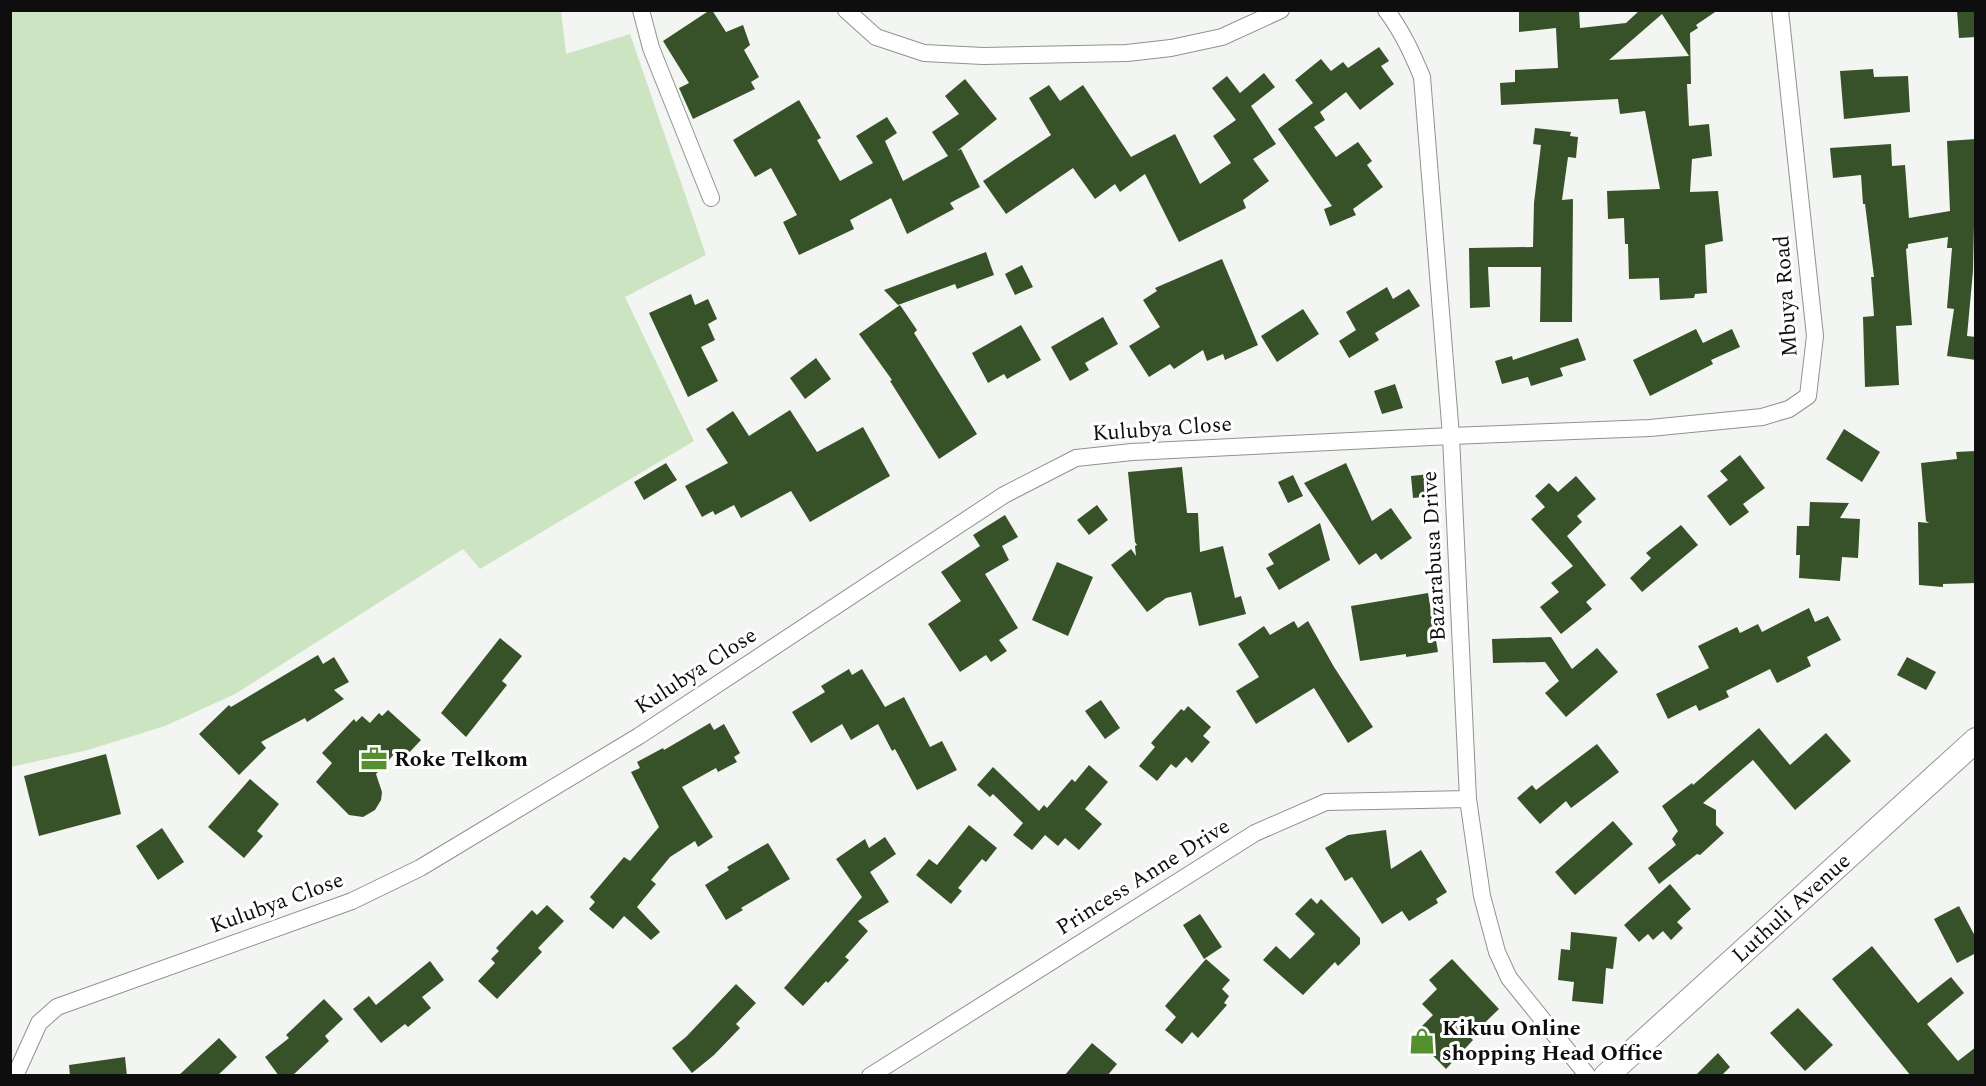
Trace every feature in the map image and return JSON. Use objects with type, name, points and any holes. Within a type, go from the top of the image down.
[{"type":"street","points":[[641,10],[651,48],[711,198]]},
{"type":"street","points":[[846,10],[876,37],[895,44],[924,53],[983,56],[1127,53],[1171,48],[1222,37],[1281,10]]},
{"type":"street","name":"Bazarabusa Drive","points":[[1386,10],[1412,53],[1422,77],[1451,436],[1468,799],[1482,896],[1497,952],[1509,978],[1588,1076]]},
{"type":"street","name":"Mbuya Road","points":[[1451,436],[1650,428],[1762,417],[1789,409],[1808,396],[1815,336],[1780,10]]},
{"type":"street","name":"Kulubya Close","points":[[15,1076],[39,1023],[57,1007],[352,901],[420,868],[639,736],[1004,495],[1076,458],[1122,453],[1451,436]]},
{"type":"street","name":"Luthuli Avenue","points":[[1606,1076],[1976,740]]},
{"type":"street","name":"Princess Anne Drive","points":[[870,1076],[1255,833],[1326,802],[1468,799]]},
{"type":"green space","points":[[10,11],[561,11],[566,54],[630,34],[706,255],[625,297],[694,441],[480,569],[463,549],[235,694],[165,726],[88,750],[11,767]]},
{"type":"building","points":[[710,10],[726,32],[743,25],[750,45],[744,50],[759,77],[751,82],[755,89],[693,119],[679,88],[689,83],[663,41]]},
{"type":"building","points":[[1519,10],[1579,10],[1580,28],[1626,23],[1640,10],[1718,10],[1696,25],[1698,28],[1690,33],[1691,84],[1687,84],[1689,126],[1709,124],[1712,156],[1692,159],[1690,192],[1718,191],[1723,241],[1705,245],[1707,293],[1695,294],[1694,298],[1660,300],[1659,278],[1629,279],[1628,244],[1625,244],[1624,218],[1608,219],[1607,191],[1660,189],[1645,111],[1620,114],[1618,99],[1501,105],[1500,83],[1515,82],[1515,70],[1558,68],[1556,28],[1519,32]],"holes":[[[1662,14],[1689,56],[1609,60]]]},
{"type":"building","points":[[1957,10],[1976,10],[1976,37],[1959,38]]},
{"type":"building","points":[[1379,47],[1389,61],[1381,66],[1394,84],[1360,110],[1346,92],[1320,112],[1325,120],[1314,127],[1336,157],[1358,142],[1372,161],[1367,165],[1383,187],[1353,209],[1356,215],[1330,226],[1324,209],[1332,206],[1278,129],[1313,103],[1295,80],[1321,59],[1331,71],[1343,62],[1348,68]]},
{"type":"building","points":[[1873,69],[1874,77],[1908,76],[1910,112],[1844,119],[1840,71]]},
{"type":"building","points":[[1264,73],[1275,87],[1251,106],[1276,144],[1253,159],[1269,181],[1243,200],[1246,208],[1179,242],[1145,174],[1120,192],[1115,184],[1095,199],[1073,168],[1006,214],[983,181],[1051,135],[1029,98],[1049,85],[1060,101],[1083,85],[1131,157],[1175,134],[1200,184],[1231,163],[1213,136],[1236,120],[1212,88],[1227,76],[1240,93]]},
{"type":"building","points":[[965,79],[997,119],[957,151],[961,149],[980,187],[950,203],[954,209],[907,234],[891,198],[850,220],[854,229],[799,255],[783,222],[797,215],[771,168],[755,177],[733,140],[799,100],[821,138],[817,140],[840,181],[873,163],[856,136],[887,117],[897,133],[885,141],[903,181],[948,156],[932,132],[959,114],[945,96]]},
{"type":"building","points":[[1535,128],[1571,132],[1570,136],[1578,137],[1576,158],[1568,157],[1562,200],[1573,199],[1572,322],[1540,322],[1541,267],[1488,267],[1490,307],[1470,308],[1469,248],[1533,247],[1534,203],[1541,145],[1533,144]]},
{"type":"building","points":[[1976,139],[1973,271],[1967,336],[1976,337],[1976,360],[1947,356],[1954,309],[1947,308],[1952,248],[1947,248],[1948,237],[1908,244],[1906,249],[1912,325],[1896,326],[1899,385],[1865,387],[1863,317],[1874,316],[1871,277],[1874,277],[1861,175],[1833,178],[1830,148],[1891,144],[1892,166],[1905,165],[1909,218],[1950,211],[1947,141]]},
{"type":"building","points":[[986,252],[994,275],[957,289],[955,284],[898,305],[884,290]]},
{"type":"building","points":[[1222,259],[1258,345],[1225,360],[1223,354],[1207,361],[1203,350],[1174,369],[1170,364],[1149,377],[1129,346],[1160,327],[1143,300],[1157,291],[1155,288]]},
{"type":"building","points":[[1022,265],[1033,287],[1015,295],[1005,274]]},
{"type":"building","points":[[1387,287],[1393,299],[1409,289],[1420,306],[1375,333],[1379,340],[1349,358],[1339,341],[1356,330],[1346,312]]},
{"type":"building","points":[[691,294],[695,305],[708,299],[717,319],[708,324],[715,340],[701,347],[718,381],[688,397],[649,313]]},
{"type":"building","points":[[900,305],[917,330],[914,333],[977,434],[939,459],[890,381],[892,380],[859,334]]},
{"type":"building","points":[[1303,309],[1319,334],[1277,362],[1261,336]]},
{"type":"building","points":[[1103,317],[1118,344],[1085,363],[1089,370],[1070,381],[1051,347]]},
{"type":"building","points":[[1021,325],[1041,360],[1007,379],[1004,374],[988,383],[972,353]]},
{"type":"building","points":[[1696,329],[1703,343],[1732,329],[1740,347],[1711,360],[1713,364],[1650,396],[1633,360]]},
{"type":"building","points":[[1578,338],[1586,360],[1560,368],[1563,376],[1531,386],[1528,377],[1502,384],[1495,361],[1512,356],[1513,360]]},
{"type":"building","points":[[816,358],[831,379],[805,399],[790,378]]},
{"type":"building","points":[[1395,384],[1403,408],[1382,414],[1374,391]]},
{"type":"building","points":[[790,410],[817,452],[863,427],[890,476],[810,522],[791,491],[741,518],[734,505],[715,515],[713,511],[702,517],[685,486],[728,463],[706,429],[733,411],[749,436]]},
{"type":"building","points":[[1844,429],[1880,452],[1862,482],[1826,459]]},
{"type":"building","points":[[1976,451],[1976,583],[1943,584],[1943,587],[1919,585],[1918,522],[1929,523],[1926,521],[1921,463],[1957,459],[1956,452]]},
{"type":"building","points":[[1740,455],[1765,488],[1743,504],[1749,512],[1730,526],[1707,496],[1728,480],[1720,471]]},
{"type":"building","points":[[666,463],[677,480],[644,500],[634,482]]},
{"type":"building","points":[[1346,463],[1372,521],[1391,508],[1412,538],[1381,560],[1376,553],[1359,565],[1304,483]]},
{"type":"building","points":[[1182,467],[1187,513],[1198,513],[1200,552],[1223,546],[1235,598],[1241,596],[1246,614],[1199,626],[1191,592],[1166,598],[1147,612],[1111,565],[1131,549],[1136,556],[1135,546],[1137,545],[1128,472]]},
{"type":"building","points":[[1430,474],[1432,496],[1413,498],[1411,476]]},
{"type":"building","points":[[1293,475],[1303,496],[1288,503],[1278,482]]},
{"type":"building","points":[[1576,476],[1596,499],[1577,516],[1582,522],[1567,536],[1606,585],[1586,602],[1592,609],[1561,634],[1540,607],[1559,592],[1551,583],[1573,566],[1531,519],[1545,507],[1535,496],[1549,483],[1558,492]]},
{"type":"building","points":[[1810,502],[1849,503],[1840,518],[1860,519],[1858,558],[1842,557],[1840,581],[1799,578],[1800,555],[1796,555],[1797,526],[1809,526]]},
{"type":"building","points":[[1097,505],[1108,520],[1089,535],[1077,520]]},
{"type":"building","points":[[1005,515],[1018,537],[1002,546],[1009,560],[985,574],[1018,628],[999,640],[1007,651],[991,662],[986,655],[960,672],[928,624],[961,601],[941,572],[980,546],[973,535]]},
{"type":"building","points":[[1320,523],[1330,560],[1279,590],[1266,568],[1274,564],[1268,554]]},
{"type":"building","points":[[1681,525],[1698,545],[1642,592],[1630,578],[1651,558],[1646,553]]},
{"type":"building","points":[[1057,562],[1093,577],[1068,636],[1032,620]]},
{"type":"building","points":[[1428,593],[1438,652],[1360,661],[1351,606]]},
{"type":"building","points":[[1809,608],[1815,622],[1828,616],[1841,640],[1807,657],[1811,666],[1777,683],[1770,669],[1726,691],[1729,697],[1699,711],[1696,705],[1668,719],[1656,694],[1709,668],[1698,646],[1737,627],[1740,633],[1758,624],[1762,632]]},
{"type":"building","points":[[1294,621],[1298,628],[1308,621],[1334,667],[1373,727],[1348,743],[1314,688],[1256,724],[1236,691],[1259,677],[1238,644],[1264,626],[1270,635]]},
{"type":"building","points":[[1551,637],[1572,669],[1597,648],[1618,672],[1566,717],[1545,693],[1559,681],[1545,662],[1493,663],[1492,639]]},
{"type":"building","points":[[500,638],[522,656],[502,681],[507,685],[466,737],[441,713]]},
{"type":"building","points":[[318,655],[323,664],[334,657],[349,682],[334,690],[344,699],[307,722],[305,718],[261,742],[266,748],[239,775],[199,734],[229,705],[231,707]]},
{"type":"building","points":[[1907,657],[1936,672],[1926,690],[1897,675]]},
{"type":"building","points":[[849,669],[852,675],[862,669],[885,707],[904,697],[930,747],[942,741],[957,770],[917,790],[895,749],[892,751],[878,724],[851,740],[842,724],[811,743],[792,712],[825,692],[821,686]]},
{"type":"building","points":[[1101,700],[1120,728],[1105,739],[1085,711]]},
{"type":"building","points":[[1188,706],[1211,727],[1203,736],[1210,742],[1192,763],[1186,757],[1176,768],[1171,764],[1157,781],[1139,766],[1155,747],[1151,743],[1181,709],[1184,711]]},
{"type":"building","points":[[388,710],[421,740],[405,757],[397,751],[376,774],[382,792],[381,800],[375,810],[363,817],[349,815],[316,782],[332,763],[322,753],[354,719],[356,722],[362,716],[370,723],[379,713],[382,716]]},
{"type":"building","points":[[710,723],[714,730],[724,724],[740,753],[734,757],[737,762],[718,772],[716,768],[682,787],[713,837],[698,847],[695,841],[670,857],[651,880],[656,884],[637,907],[660,932],[651,940],[624,916],[613,929],[589,909],[595,902],[590,897],[624,857],[630,861],[659,827],[631,772],[640,768],[637,762],[663,748],[664,750]]},
{"type":"building","points":[[1759,728],[1790,765],[1826,733],[1851,761],[1795,810],[1753,760],[1703,803],[1716,810],[1716,825],[1724,833],[1700,855],[1697,854],[1659,884],[1648,868],[1676,845],[1672,839],[1678,831],[1662,806],[1692,783],[1693,785]]},
{"type":"building","points":[[1597,744],[1619,772],[1571,808],[1566,801],[1540,824],[1517,798],[1532,785],[1536,790]]},
{"type":"building","points":[[106,754],[121,814],[39,836],[24,776]]},
{"type":"building","points":[[1089,765],[1108,782],[1085,809],[1102,824],[1079,850],[1065,838],[1058,846],[1045,835],[1032,850],[1013,835],[1023,823],[993,794],[990,797],[977,785],[993,767],[1039,811],[1044,805],[1047,808],[1072,779],[1075,782]]},
{"type":"building","points":[[250,779],[279,804],[257,831],[263,836],[244,858],[208,827]]},
{"type":"building","points":[[1613,821],[1633,844],[1575,895],[1555,872]]},
{"type":"building","points":[[969,825],[997,848],[986,862],[982,859],[958,888],[962,891],[951,904],[916,875],[929,859],[937,865]]},
{"type":"building","points":[[162,828],[184,862],[158,880],[136,846]]},
{"type":"building","points":[[1386,830],[1391,869],[1421,850],[1447,892],[1436,899],[1438,903],[1409,921],[1402,911],[1382,924],[1352,877],[1345,881],[1325,848],[1348,835]]},
{"type":"building","points":[[885,837],[896,854],[870,872],[889,902],[858,921],[868,931],[845,957],[849,960],[803,1006],[784,988],[862,897],[836,859],[865,839],[869,848]]},
{"type":"building","points":[[768,843],[790,879],[741,908],[743,910],[726,920],[705,885],[729,870],[727,867]]},
{"type":"building","points":[[1670,884],[1691,909],[1677,922],[1683,928],[1671,940],[1663,931],[1653,940],[1648,934],[1639,942],[1624,925]]},
{"type":"building","points":[[1311,898],[1317,904],[1321,899],[1360,938],[1360,944],[1338,966],[1335,962],[1303,995],[1263,960],[1276,946],[1290,959],[1315,934],[1295,914]]},
{"type":"building","points":[[547,905],[564,921],[538,948],[542,952],[497,999],[478,981],[495,963],[491,959],[499,951],[496,948],[532,910],[537,915]]},
{"type":"building","points":[[1959,906],[1976,938],[1976,953],[1957,963],[1934,919]]},
{"type":"building","points":[[1200,914],[1222,947],[1204,959],[1183,925]]},
{"type":"building","points":[[1571,932],[1617,937],[1613,969],[1606,968],[1603,1004],[1572,1001],[1574,982],[1558,980],[1561,949],[1570,950]]},
{"type":"building","points":[[1872,946],[1918,1003],[1951,977],[1964,993],[1927,1024],[1958,1061],[1976,1047],[1976,1076],[1911,1076],[1832,979]]},
{"type":"building","points":[[1206,959],[1230,980],[1222,989],[1229,996],[1224,1003],[1227,1005],[1198,1038],[1192,1032],[1182,1044],[1165,1030],[1176,1017],[1165,1006]]},
{"type":"building","points":[[1452,959],[1499,1009],[1470,1037],[1473,1040],[1446,1069],[1413,1035],[1433,1015],[1422,1004],[1437,989],[1429,980]]},
{"type":"building","points":[[430,961],[444,980],[422,997],[431,1008],[408,1027],[405,1024],[381,1043],[353,1009],[369,996],[376,1005]]},
{"type":"building","points":[[736,984],[756,1003],[736,1024],[740,1028],[714,1055],[692,1073],[672,1048],[686,1037]]},
{"type":"building","points":[[324,999],[343,1019],[325,1036],[329,1041],[292,1076],[279,1076],[265,1057],[289,1038],[286,1035]]},
{"type":"building","points":[[1798,1008],[1833,1045],[1805,1071],[1770,1033]]},
{"type":"building","points":[[219,1038],[237,1057],[217,1076],[178,1076]]},
{"type":"building","points":[[1092,1043],[1117,1064],[1107,1076],[1064,1076]]},
{"type":"building","points":[[1718,1053],[1730,1067],[1721,1076],[1695,1076]]},
{"type":"building","points":[[125,1057],[127,1076],[70,1076],[69,1065]]},
{"type":"place","name":"Roke Telkom","points":[[374,759]]},
{"type":"place","name":"Kikuu Online shopping Head Office","points":[[1422,1041]]}]
